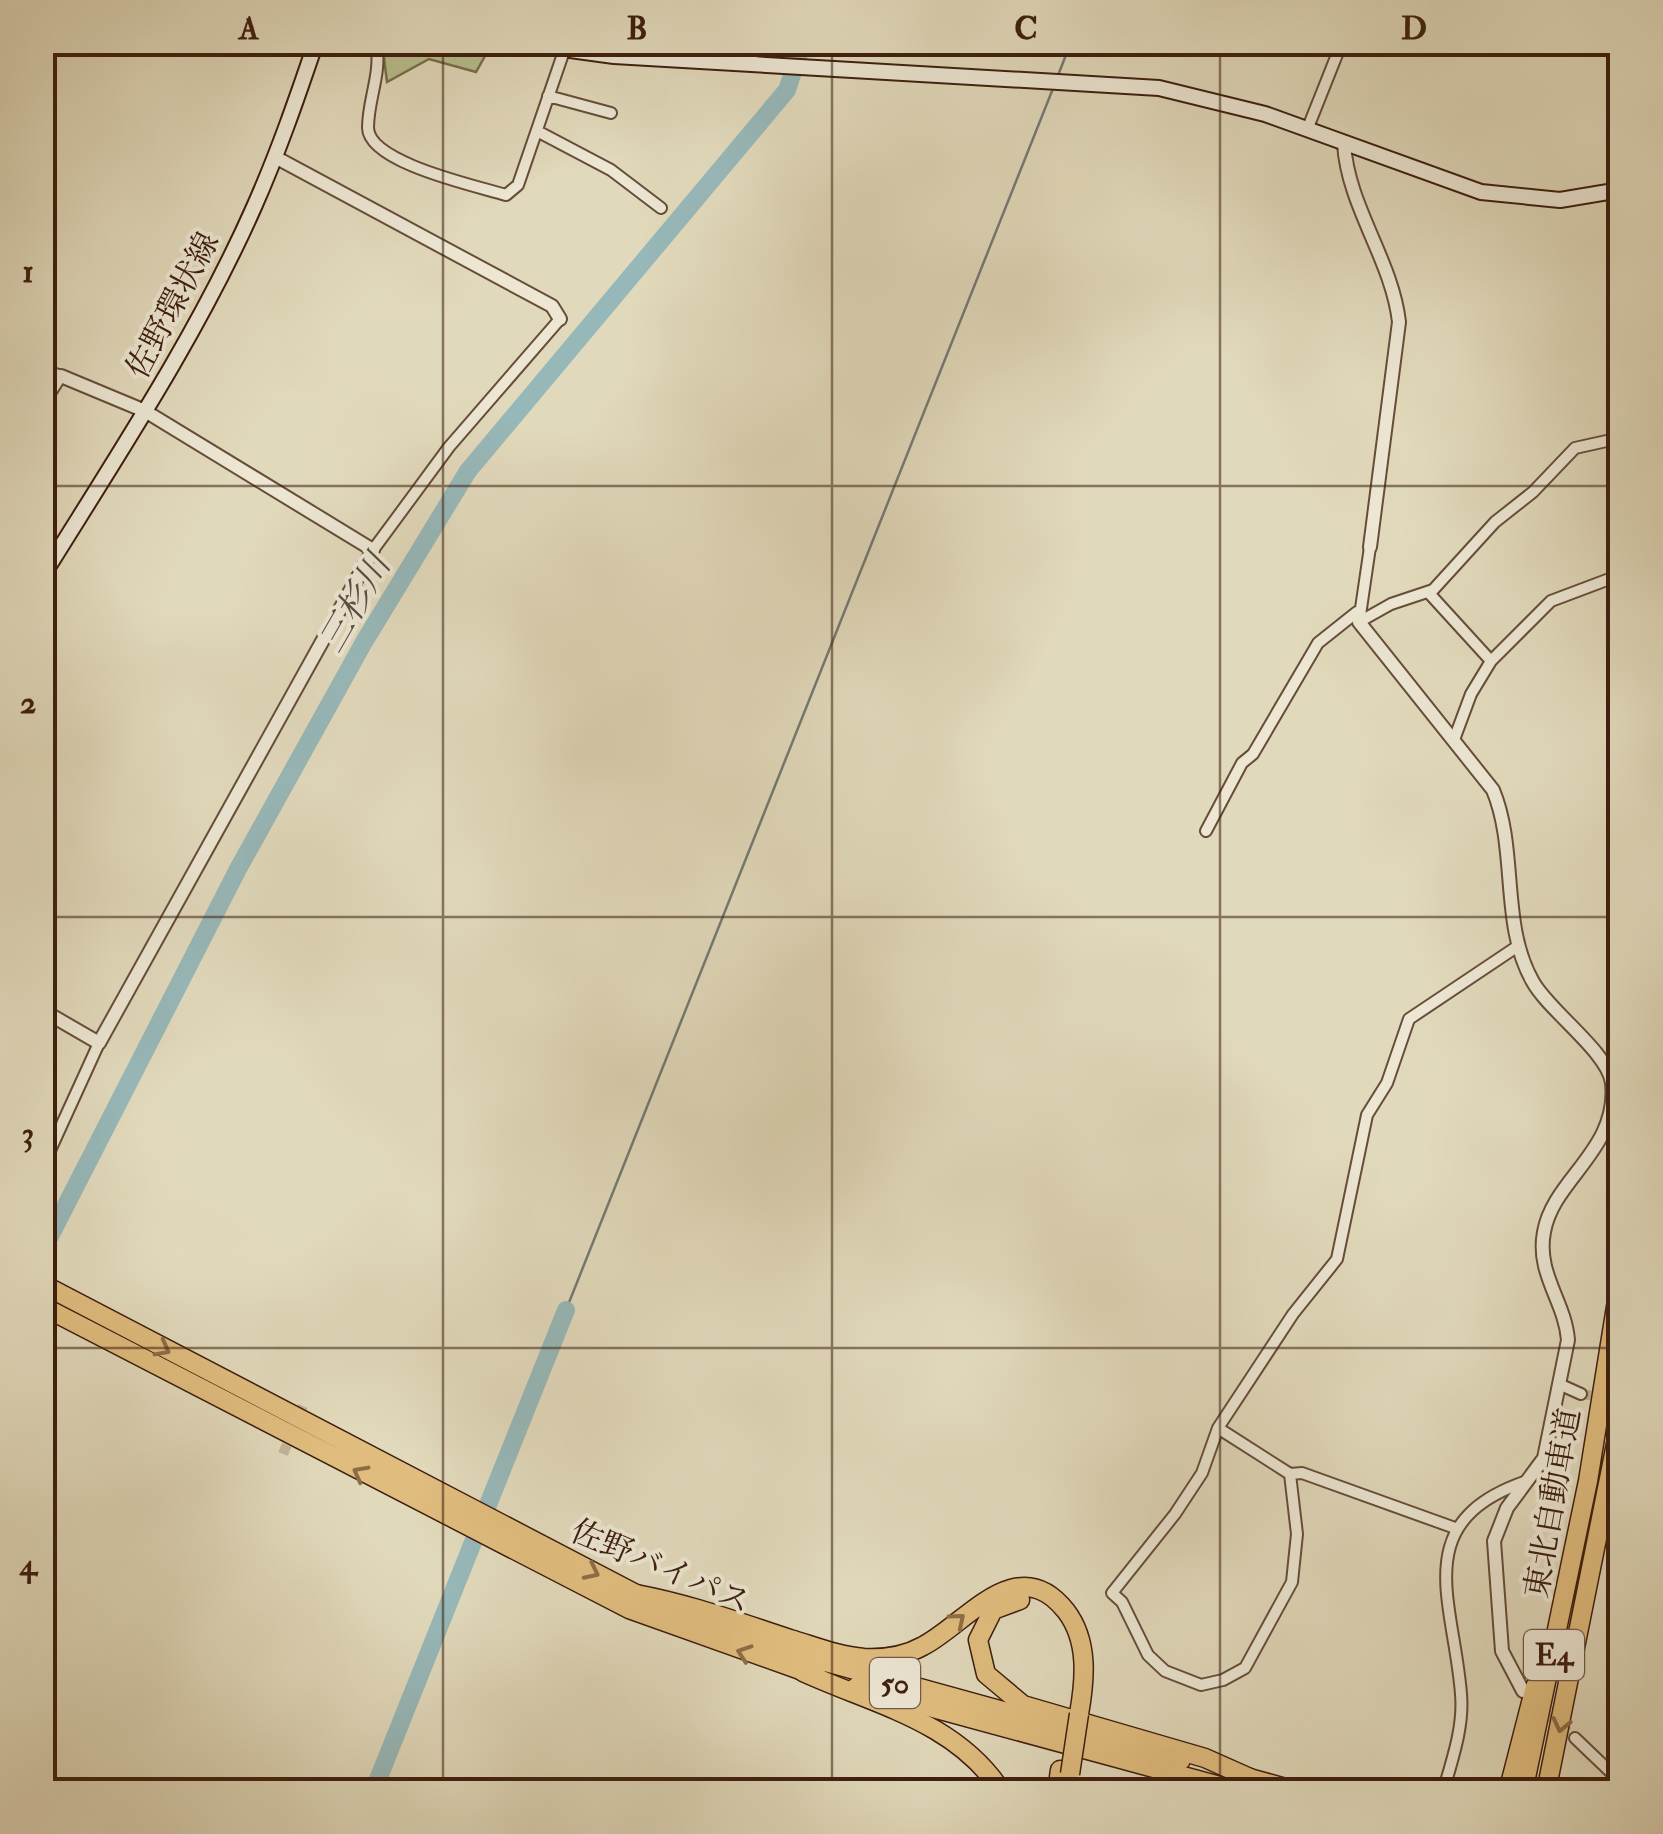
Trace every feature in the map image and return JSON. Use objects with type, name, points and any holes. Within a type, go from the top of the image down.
[{"type":"highway","name":"東北自動車道","points":[[1523,1792],[1581,1518],[1620,1282]]},
{"type":"highway","name":"佐野バイパス","points":[[42,1284],[451,1511]]},
{"type":"highway","name":"佐野バイパス","points":[[42,1306],[451,1511],[629,1609],[803,1672],[1246,1785],[1300,1792]]},
{"type":"highway","name":"東北自動車道","points":[[1546,1792],[1620,1424]]},
{"type":"highway","points":[[1508,1792],[1550,1615],[1581,1518]]},
{"type":"highway","name":"佐野バイパス","points":[[503,1538],[636,1594],[804,1656],[1246,1785]]},
{"type":"highway","points":[[636,1594],[686,1603],[842,1655],[879,1658],[921,1648],[993,1595],[1017,1588],[1039,1591],[1061,1605],[1077,1628],[1084,1672],[1066,1778],[1057,1792]]},
{"type":"highway","points":[[1074,1713],[1073,1656],[1060,1622],[1036,1602],[1002,1604],[985,1619],[978,1651],[986,1674],[1004,1693],[1048,1715],[1205,1758],[1246,1785]]},
{"type":"highway","points":[[803,1672],[945,1733],[976,1758],[1002,1792]]},
{"type":"main road","name":"佐野環状線","points":[[42,577],[145,411],[231,256],[275,157],[316,42]]},
{"type":"main road","points":[[512,42],[754,64],[1076,81],[1193,94],[1308,130],[1480,192],[1560,200],[1620,190]]},
{"type":"street","points":[[376,42],[380,65],[369,136],[402,162],[506,195],[518,185],[566,47]]},
{"type":"street","points":[[739,42],[749,50],[754,64]]},
{"type":"street","points":[[1308,130],[1342,42]]},
{"type":"street","points":[[548,96],[611,114]]},
{"type":"street","points":[[537,131],[611,170],[661,208]]},
{"type":"street","points":[[1344,144],[1353,192],[1396,298],[1399,322],[1358,617],[1486,779],[1503,814],[1518,946],[1532,980],[1586,1044],[1612,1083],[1611,1105],[1599,1142],[1589,1162],[1558,1200],[1543,1234],[1545,1278],[1566,1321],[1568,1340],[1544,1458],[1499,1523],[1494,1557],[1502,1651],[1523,1691]]},
{"type":"street","points":[[42,1168],[99,1043],[373,550],[449,447],[560,319],[552,306],[275,157]]},
{"type":"street","points":[[42,369],[145,411],[373,550]]},
{"type":"street","points":[[42,406],[61,376]]},
{"type":"street","points":[[1206,831],[1242,763],[1254,754],[1318,642],[1358,617],[1428,592],[1495,522],[1547,479],[1575,448],[1620,438]]},
{"type":"street","points":[[1455,737],[1471,694],[1491,662],[1551,601],[1620,575]]},
{"type":"street","points":[[1428,592],[1491,662]]},
{"type":"street","points":[[1290,1474],[1297,1534],[1292,1582],[1245,1668],[1223,1680],[1201,1684],[1165,1671],[1148,1655],[1122,1602],[1112,1593],[1202,1472],[1218,1428],[1293,1314],[1337,1260],[1367,1114],[1386,1083],[1409,1019],[1518,946]]},
{"type":"street","points":[[42,1010],[99,1043]]},
{"type":"street","points":[[1560,1385],[1580,1394]]},
{"type":"street","points":[[1218,1428],[1290,1474],[1302,1473],[1455,1528]]},
{"type":"street","points":[[1443,1792],[1460,1726],[1462,1698],[1445,1594],[1447,1545],[1455,1528],[1482,1502],[1524,1482]]},
{"type":"street","points":[[1575,1738],[1620,1781]]},
{"type":"green space","points":[[382,43],[476,43],[490,47],[476,72],[429,59],[387,82]]},
{"type":"waterway","name":"三杉川","points":[[42,1252],[238,869],[364,642],[468,471],[787,90],[803,42]]},
{"type":"waterway","points":[[1057,78],[1071,42]]},
{"type":"waterway","points":[[566,1310],[1054,86]]},
{"type":"waterway","points":[[373,1792],[566,1310]]},
{"type":"tunnel","points":[[1581,1394],[1620,1399]]},
{"type":"tunnel","points":[[283,1454],[303,1406]]},
{"type":"tunnel","points":[[1538,1705],[1575,1738]]}]
